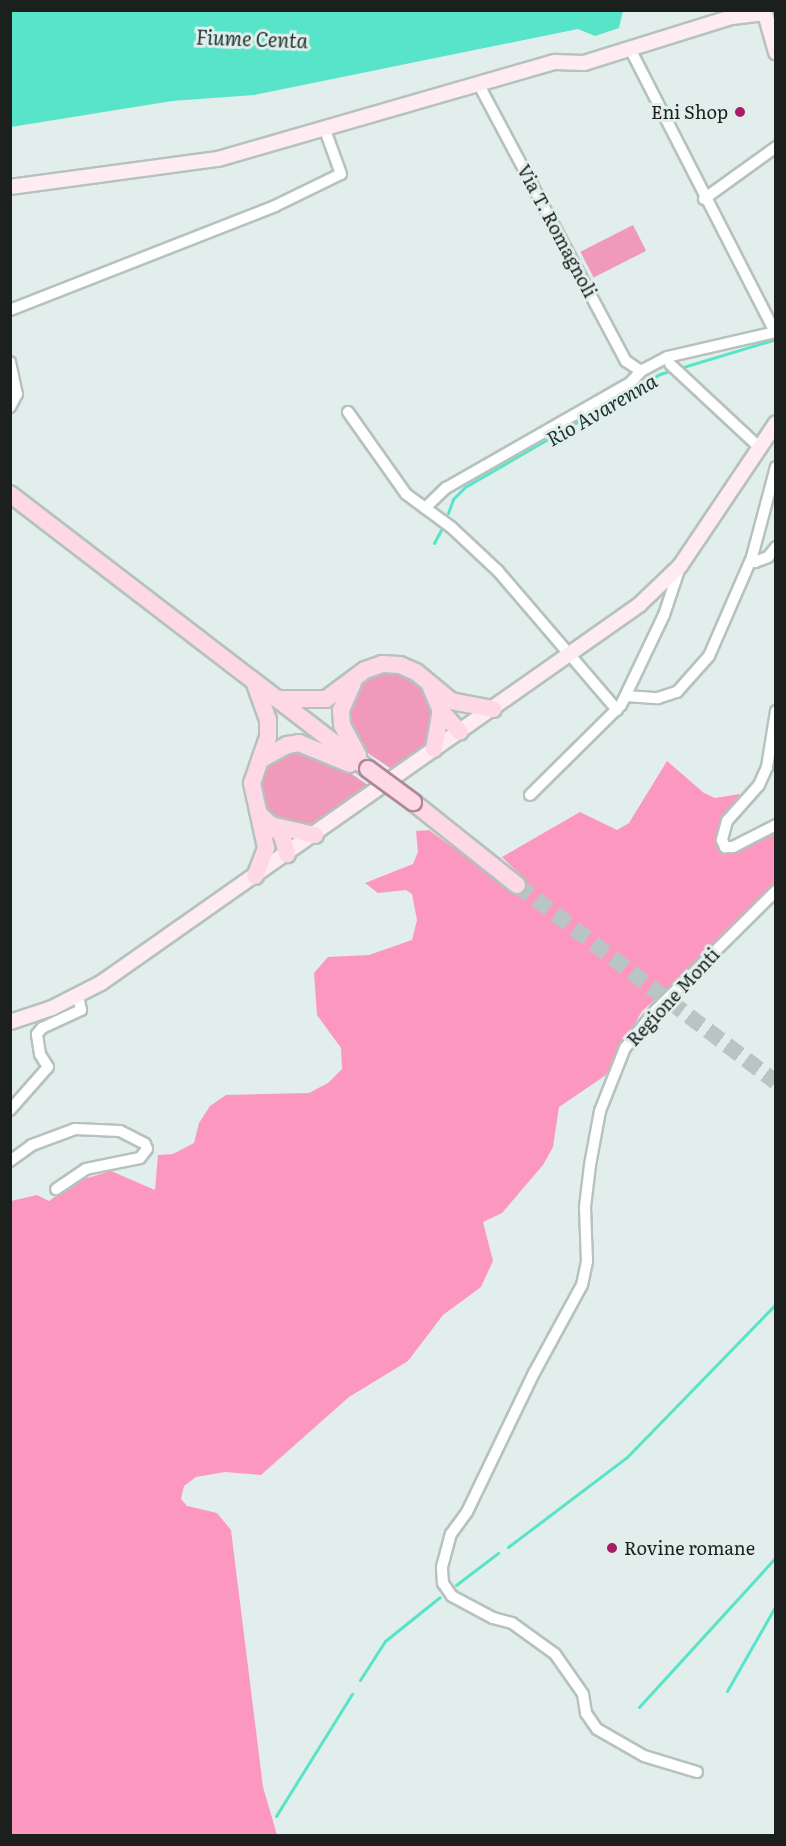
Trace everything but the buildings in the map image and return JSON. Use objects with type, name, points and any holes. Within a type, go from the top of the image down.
[{"type":"main road","points":[[10,187],[218,159],[555,62],[584,63],[732,17],[767,11],[776,52]]},
{"type":"main road","points":[[10,1022],[78,996],[315,835],[639,604],[680,566],[776,423]]},
{"type":"main road","points":[[10,494],[413,802],[517,885]]},
{"type":"main road","points":[[277,699],[326,699],[357,677],[382,664],[400,665],[430,684],[446,706],[460,732]]},
{"type":"main road","points":[[357,677],[347,692],[342,725],[368,769]]},
{"type":"main road","points":[[252,678],[268,720],[268,737],[252,783],[261,816],[270,829],[287,845],[287,854]]},
{"type":"main road","points":[[446,706],[493,709]]},
{"type":"main road","points":[[434,749],[446,706]]},
{"type":"main road","points":[[260,760],[287,745],[299,743],[368,769]]},
{"type":"main road","points":[[270,829],[315,835]]},
{"type":"main road","points":[[255,876],[266,848],[270,829]]},
{"type":"street","points":[[426,508],[446,488],[630,383],[641,371],[667,357],[775,332],[704,199],[630,49]]},
{"type":"street","name":"Via T. Romagnoli","points":[[479,85],[626,361],[641,371]]},
{"type":"street","points":[[10,310],[275,206],[341,174],[325,130]]},
{"type":"street","points":[[704,199],[776,147]]},
{"type":"street","points":[[10,362],[17,394],[10,407]]},
{"type":"street","points":[[670,364],[759,447]]},
{"type":"street","points":[[348,412],[405,494],[426,508],[498,572],[617,710]]},
{"type":"street","points":[[626,696],[658,698],[677,692],[709,656],[722,633],[752,557],[776,467]]},
{"type":"street","points":[[752,557],[755,562],[768,557],[776,547]]},
{"type":"street","points":[[530,795],[617,710],[626,696],[664,615],[680,566]]},
{"type":"street","points":[[776,711],[767,767],[759,785],[727,822],[722,840],[725,847],[733,847],[776,825]]},
{"type":"street","name":"Regione Monti","points":[[697,1772],[644,1756],[606,1736],[586,1713],[583,1694],[555,1654],[512,1623],[493,1618],[452,1596],[443,1583],[444,1556],[451,1534],[478,1491],[534,1372],[582,1285],[587,1262],[588,1181],[598,1120],[625,1048],[656,1010],[776,891]]},
{"type":"street","points":[[10,1110],[48,1067],[40,1054],[37,1034],[81,1010],[78,996]]},
{"type":"street","points":[[10,1161],[32,1145],[75,1129],[120,1131],[145,1144],[147,1149],[140,1158],[86,1169],[56,1189]]},
{"type":"shaded area","points":[[633,225],[646,251],[594,278],[580,252]]},
{"type":"shaded area","points":[[391,670],[408,674],[423,684],[436,715],[428,742],[393,770],[359,747],[349,732],[349,698],[359,683],[374,674]]},
{"type":"shaded area","points":[[299,748],[333,761],[369,786],[309,828],[276,823],[260,802],[260,777],[266,765]]},
{"type":"shaded area","points":[[667,761],[704,793],[715,798],[740,794],[718,827],[716,841],[726,853],[775,831],[775,883],[700,961],[642,1011],[606,1075],[559,1107],[553,1147],[543,1165],[502,1213],[483,1222],[493,1261],[481,1287],[443,1315],[408,1361],[349,1397],[261,1475],[225,1472],[196,1477],[184,1486],[181,1499],[187,1506],[217,1513],[231,1530],[263,1787],[277,1835],[11,1836],[11,1201],[37,1195],[49,1201],[77,1181],[111,1171],[155,1190],[158,1155],[173,1154],[194,1143],[199,1123],[210,1106],[226,1095],[309,1093],[328,1083],[342,1069],[341,1048],[317,1015],[314,973],[328,957],[369,955],[412,940],[417,920],[412,894],[406,890],[378,893],[365,883],[413,864],[418,852],[416,831],[429,830],[514,892],[524,878],[502,857],[580,812],[617,830],[629,823]]},
{"type":"water","name":"Fiume Centa","points":[[10,11],[623,11],[619,28],[595,36],[578,29],[254,95],[172,101],[11,127]]},
{"type":"waterway","name":"Rio Avarenna","points":[[448,513],[453,499],[465,487],[660,374],[776,339]]},
{"type":"waterway","name":"Rio Avarenna","points":[[434,543],[442,528]]},
{"type":"waterway","points":[[508,1547],[627,1457],[776,1304]]},
{"type":"waterway","points":[[456,1585],[498,1553]]},
{"type":"waterway","points":[[639,1707],[776,1557]]},
{"type":"waterway","points":[[360,1680],[385,1641],[440,1597]]},
{"type":"waterway","points":[[727,1691],[776,1605]]},
{"type":"waterway","points":[[276,1816],[352,1694]]},
{"type":"tunnel","points":[[517,885],[776,1082]]},
{"type":"place","name":"Eni Shop","points":[[740,112]]},
{"type":"place","name":"Rovine romane","points":[[612,1548]]}]
